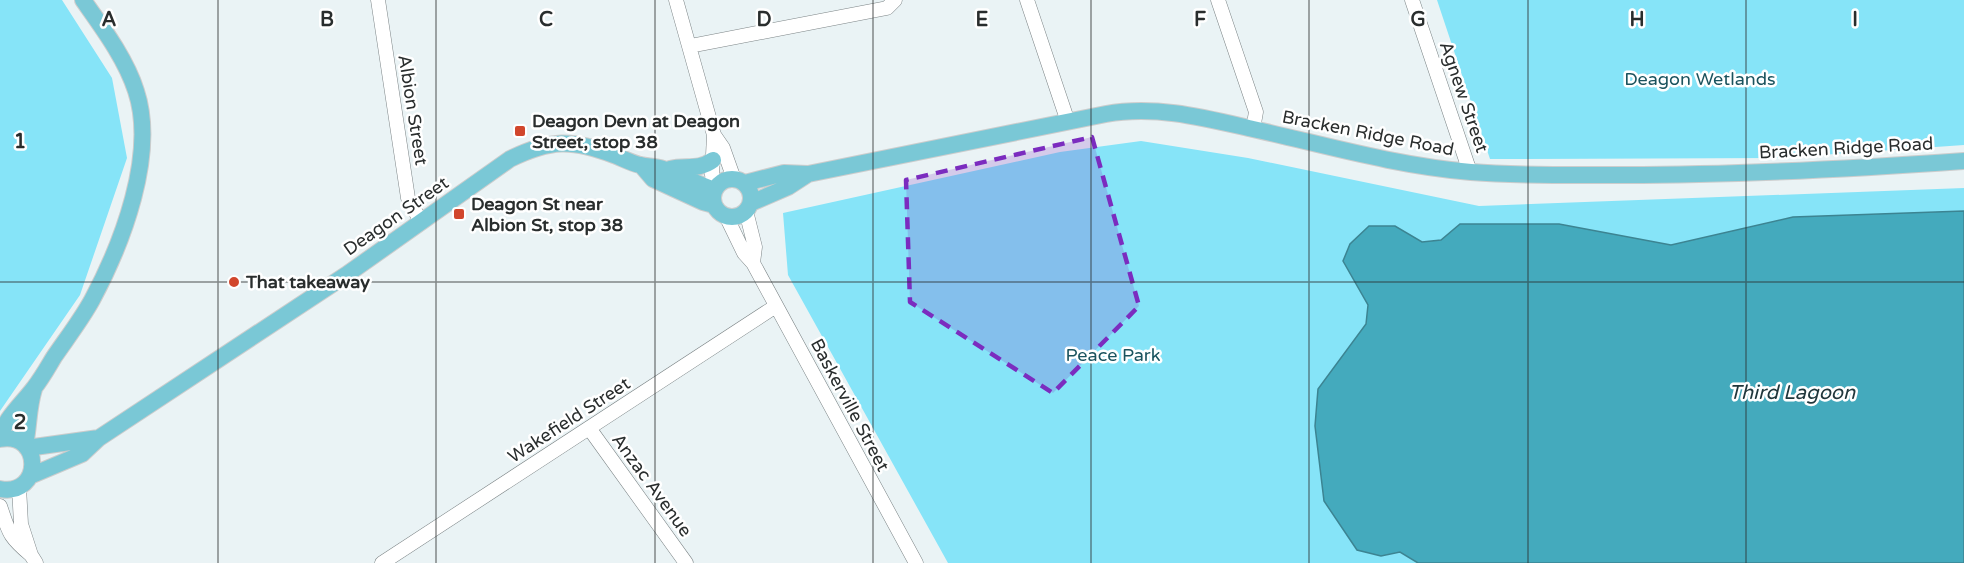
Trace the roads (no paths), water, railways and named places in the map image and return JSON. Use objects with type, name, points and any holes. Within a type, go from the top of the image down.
[{"type":"main road","points":[[26,446],[12,439],[0,437],[3,428],[18,404],[34,388],[92,300],[125,226],[143,142],[141,110],[136,89],[110,40],[83,0]]},
{"type":"main road","name":"Bracken Ridge Road","points":[[739,181],[784,173],[808,174],[1127,110],[1148,110],[1199,117],[1414,165],[1470,172],[1712,175],[1840,170],[1964,161]]},
{"type":"main road","name":"Deagon Street","points":[[0,489],[13,490],[82,454],[99,438],[346,275],[510,159],[529,150],[549,144],[570,142],[588,146],[641,165],[666,170],[718,199]]},
{"type":"main road","points":[[666,170],[703,167],[712,160]]},
{"type":"main road","name":"Deagon Street","points":[[641,165],[653,179],[704,202],[718,199]]},
{"type":"main road","name":"Bracken Ridge Road","points":[[749,207],[789,187],[808,174]]},
{"type":"main road","points":[[724,181],[739,181],[750,192],[749,207],[737,216],[718,199],[724,181]]},
{"type":"main road","points":[[25,482],[33,461],[26,446],[28,407],[34,388]]},
{"type":"main road","name":"Deagon Street","points":[[26,446],[99,438]]},
{"type":"street","name":"Albion Street","points":[[378,0],[408,198],[421,222]]},
{"type":"street","points":[[676,0],[714,135],[739,181]]},
{"type":"street","points":[[690,46],[887,8],[896,0]]},
{"type":"street","points":[[1027,0],[1068,122]]},
{"type":"street","points":[[1218,0],[1256,112],[1253,129]]},
{"type":"street","name":"Agnew Street","points":[[1412,0],[1470,172]]},
{"type":"street","name":"Baskerville Street","points":[[714,135],[712,175],[718,199],[744,253],[753,263],[916,563]]},
{"type":"street","name":"Baskerville Street","points":[[749,207],[755,247],[753,263]]},
{"type":"street","name":"Wakefield Street","points":[[382,563],[399,558],[589,428],[776,306]]},
{"type":"street","name":"Anzac Avenue","points":[[589,428],[686,563]]},
{"type":"street","points":[[25,482],[21,524],[33,559]]},
{"type":"street","points":[[0,506],[13,541],[33,559]]},
{"type":"water","name":"Third Lagoon","points":[[1964,211],[1964,563],[1418,563],[1400,552],[1381,556],[1357,550],[1324,501],[1315,426],[1318,389],[1366,324],[1368,305],[1343,261],[1350,244],[1369,226],[1395,226],[1422,242],[1441,240],[1460,224],[1559,224],[1671,245],[1793,217]]},
{"type":"place","name":"Deagon Devn at Deagon Street, stop 38","points":[[520,131]]},
{"type":"place","name":"Deagon St near Albion St, stop 38","points":[[459,214]]},
{"type":"place","name":"That takeaway","points":[[234,282]]},
{"type":"park label","name":"Deagon Wetlands","points":[[1700,79]]},
{"type":"park label","name":"Peace Park","points":[[1113,355]]}]
